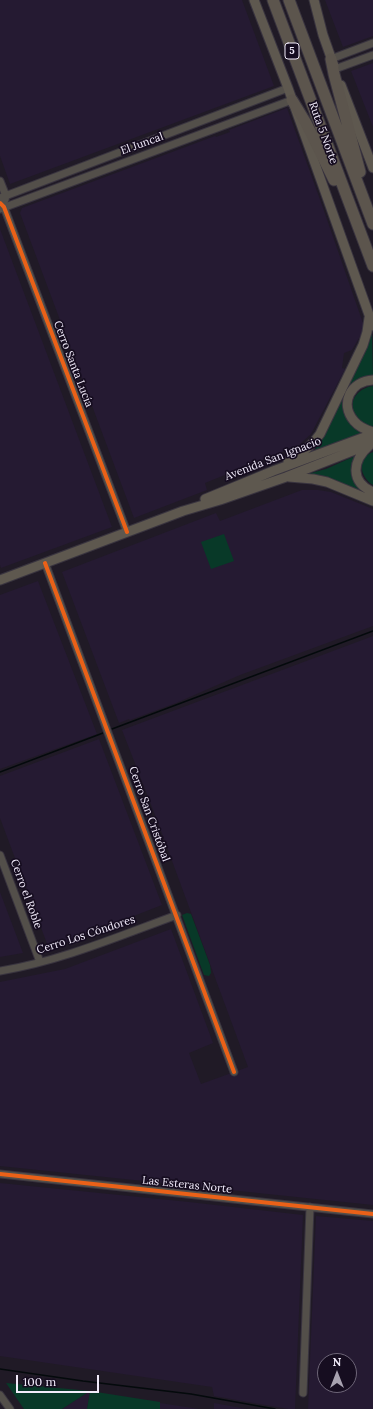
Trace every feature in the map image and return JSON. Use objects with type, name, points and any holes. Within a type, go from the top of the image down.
[{"type":"highway","name":"Ruta 5 Norte","points":[[273,0],[373,266]]},
{"type":"highway","name":"Ruta 5 Norte","points":[[289,0],[373,223]]},
{"type":"highway","points":[[333,64],[334,74],[373,223]]},
{"type":"highway","points":[[292,100],[312,134],[366,247]]},
{"type":"main road","points":[[254,0],[288,88],[373,326]]},
{"type":"main road","points":[[314,0],[323,35],[333,64],[373,168]]},
{"type":"main road","points":[[273,471],[282,463],[306,450],[320,434],[364,345],[369,315]]},
{"type":"main road","points":[[373,380],[365,381],[355,386],[350,394],[348,402],[349,412],[354,421],[360,427],[373,433]]},
{"type":"main road","name":"Avenida San Ignacio","points":[[183,511],[215,495],[273,471],[373,433]]},
{"type":"main road","points":[[372,444],[364,450],[359,458],[356,470],[357,478],[360,484],[373,492]]},
{"type":"main road","name":"Avenida San Ignacio","points":[[0,580],[183,511],[286,477],[372,444]]},
{"type":"main road","points":[[286,477],[306,478],[327,482],[373,501]]},
{"type":"street","points":[[333,64],[373,43]]},
{"type":"street","points":[[333,64],[373,55]]},
{"type":"street","name":"El Juncal","points":[[3,197],[288,88]]},
{"type":"street","name":"El Juncal","points":[[1,206],[292,100]]},
{"type":"street","points":[[0,181],[3,197],[1,206]]},
{"type":"street","name":"Cerro Santa Lucía","points":[[1,206],[127,532]]},
{"type":"street","name":"Cerro San Cristóbal","points":[[45,563],[177,915],[234,1072]]},
{"type":"street","name":"Cerro el Roble","points":[[0,855],[40,962]]},
{"type":"street","name":"Cerro Los Cóndores","points":[[0,971],[40,962],[81,950],[177,915]]},
{"type":"street","name":"Las Esteras Norte","points":[[0,1174],[373,1214]]},
{"type":"street","points":[[303,1393],[310,1207]]},
{"type":"street","points":[[0,1395],[10,1409]]},
{"type":"shaded area","points":[[0,0],[242,0],[274,86],[10,184],[0,156]]},
{"type":"shaded area","points":[[325,0],[373,0],[373,36],[343,47]]},
{"type":"shaded area","points":[[373,63],[373,127],[351,71]]},
{"type":"shaded area","points":[[287,108],[364,326],[362,333],[352,350],[344,353],[342,368],[345,369],[311,434],[299,445],[205,483],[207,490],[134,518],[20,213],[22,208],[215,136],[216,137],[230,132],[229,130]]},
{"type":"shaded area","points":[[0,229],[112,527],[1,568],[0,565]]},
{"type":"shaded area","points":[[302,490],[331,492],[373,509],[373,626],[240,675],[176,703],[119,723],[62,572],[216,513],[220,521]]},
{"type":"shaded area","points":[[38,581],[97,734],[0,769],[0,595]]},
{"type":"shaded area","points":[[373,636],[373,1205],[0,1166],[0,982],[65,969],[171,929],[213,1043],[189,1053],[201,1084],[248,1067],[157,820],[122,730]]},
{"type":"shaded area","points":[[99,739],[162,905],[49,949],[0,818],[0,776]]},
{"type":"shaded area","points":[[0,892],[23,953],[0,957]]},
{"type":"shaded area","points":[[0,1183],[303,1215],[295,1409],[214,1396],[212,1387],[0,1356]]},
{"type":"shaded area","points":[[316,1216],[373,1221],[373,1409],[308,1409]]},
{"type":"shaded area","points":[[90,1391],[87,1409],[62,1409]]},
{"type":"shaded area","points":[[160,1403],[199,1409],[160,1409]]},
{"type":"shaded area","points":[[214,1403],[247,1409],[214,1409]]},
{"type":"green space","points":[[372,332],[373,377],[344,403],[364,432],[317,450],[314,447],[370,333]]},
{"type":"green space","points":[[373,386],[373,427],[361,423],[355,414],[353,403],[354,398],[360,391]]},
{"type":"green space","points":[[373,452],[373,485],[363,473],[362,463],[368,455]]},
{"type":"green space","points":[[355,456],[353,477],[357,485],[365,493],[323,477],[307,474],[326,469]]},
{"type":"green space","points":[[224,534],[234,561],[211,569],[201,542]]},
{"type":"green space","points":[[187,913],[191,914],[210,965],[211,973],[209,976],[204,975],[182,915]]},
{"type":"green space","points":[[6,1383],[90,1391],[62,1409],[24,1409]]},
{"type":"green space","points":[[90,1391],[160,1402],[160,1409],[87,1409]]},
{"type":"waterway","points":[[112,729],[373,631]]},
{"type":"waterway","points":[[0,772],[103,733]]},
{"type":"waterway","points":[[0,1369],[191,1394],[275,1409]]},
{"type":"cycle path","points":[[0,203],[4,207],[127,532]]},
{"type":"cycle path","points":[[45,563],[234,1072]]},
{"type":"cycle path","points":[[0,1174],[373,1214]]}]
